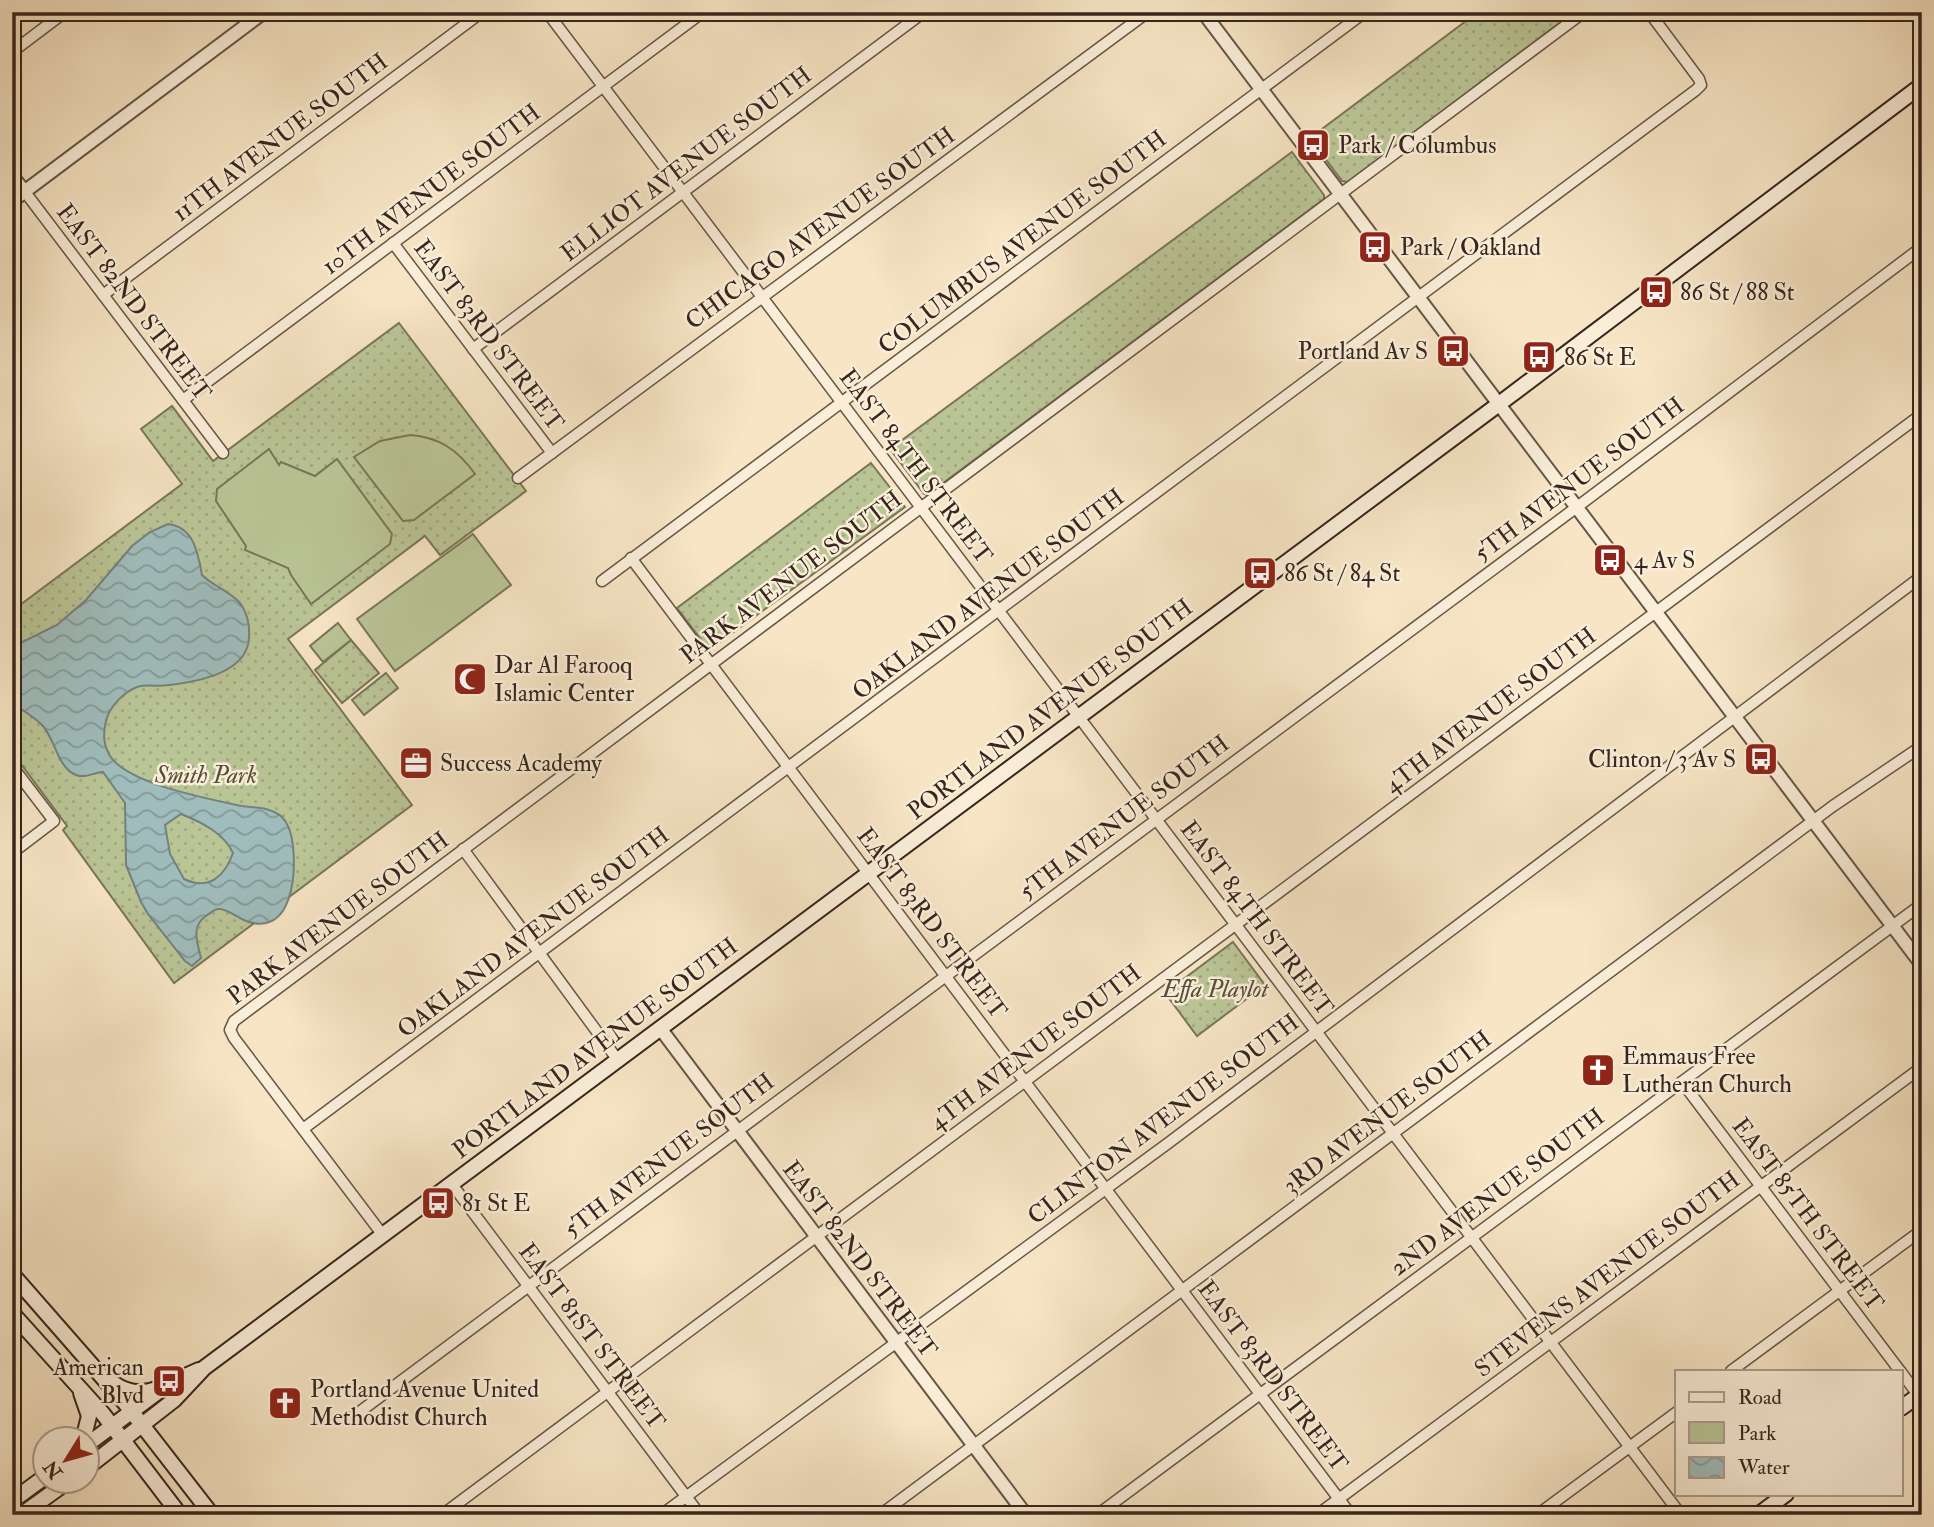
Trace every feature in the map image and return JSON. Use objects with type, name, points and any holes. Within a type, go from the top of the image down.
[{"type":"main road","name":"PORTLAND AVENUE SOUTH","points":[[102,1457],[180,1395],[204,1368],[382,1234],[1920,89]]},
{"type":"main road","points":[[12,1275],[100,1372],[212,1515]]},
{"type":"main road","points":[[12,1313],[76,1382],[180,1515]]},
{"type":"main road","name":"PORTLAND AVENUE SOUTH","points":[[102,1434],[170,1383],[204,1368]]},
{"type":"main road","points":[[100,1372],[116,1385],[133,1392],[150,1392],[170,1383]]},
{"type":"main road","points":[[76,1382],[89,1416],[86,1426]]},
{"type":"main road","points":[[1902,1407],[1921,1396]]},
{"type":"main road","points":[[12,1500],[32,1486]]},
{"type":"main road","points":[[22,1515],[48,1496]]},
{"type":"main road","points":[[1758,1515],[1783,1496]]},
{"type":"street","points":[[12,52],[65,12]]},
{"type":"street","points":[[12,201],[264,12]]},
{"type":"street","name":"11TH AVENUE SOUTH","points":[[103,295],[482,12]]},
{"type":"street","name":"EAST 84TH STREET","points":[[547,12],[1681,1515]]},
{"type":"street","name":"10TH AVENUE SOUTH","points":[[183,400],[703,12]]},
{"type":"street","name":"ELLIOT AVENUE SOUTH","points":[[473,349],[924,12]]},
{"type":"street","name":"CHICAGO AVENUE SOUTH","points":[[518,478],[1148,12]]},
{"type":"street","points":[[1203,12],[1922,965]]},
{"type":"street","name":"COLUMBUS AVENUE SOUTH","points":[[602,581],[1365,12]]},
{"type":"street","name":"PARK AVENUE SOUTH","points":[[303,1129],[230,1030],[234,1020],[1584,12]]},
{"type":"street","name":"OAKLAND AVENUE SOUTH","points":[[303,1129],[1696,90],[1701,85],[1699,79],[1649,12]]},
{"type":"street","name":"EAST 82ND STREET","points":[[12,176],[223,453]]},
{"type":"street","name":"EAST 83RD STREET","points":[[393,243],[552,453]]},
{"type":"street","name":"5TH AVENUE SOUTH","points":[[351,1419],[1577,507],[1922,247]]},
{"type":"street","name":"4TH AVENUE SOUTH","points":[[442,1515],[1922,414]]},
{"type":"street","name":"EAST 83RD STREET","points":[[631,558],[1351,1515]]},
{"type":"street","name":"CLINTON AVENUE SOUTH","points":[[661,1515],[1106,1189],[1922,576]]},
{"type":"street","name":"3RD AVENUE SOUTH","points":[[880,1515],[1813,821],[1922,746]]},
{"type":"street","points":[[12,766],[54,821],[12,853]]},
{"type":"street","points":[[463,849],[617,1059]]},
{"type":"street","name":"2ND AVENUE SOUTH","points":[[1097,1515],[1922,904]]},
{"type":"street","name":"EAST 82ND STREET","points":[[660,1028],[1026,1515]]},
{"type":"street","name":"STEVENS AVENUE SOUTH","points":[[1317,1515],[1922,1067]]},
{"type":"street","name":"EAST 85TH STREET","points":[[1682,1082],[1900,1370]]},
{"type":"street","points":[[303,1129],[382,1234]]},
{"type":"street","name":"EAST 81ST STREET","points":[[451,1183],[700,1515]]},
{"type":"street","points":[[1732,1370],[1922,1230]]},
{"type":"street","name":"EAST 85TH STREET","points":[[1902,1372],[1921,1396]]},
{"type":"street","points":[[1537,1515],[1675,1413]]},
{"type":"green space","points":[[1478,12],[1574,12],[1348,182],[1342,181],[1310,138]]},
{"type":"green space","points":[[1292,152],[1324,195],[1324,199],[927,495],[924,494],[890,449]]},
{"type":"green space","name":"Smith Park","points":[[399,323],[526,491],[440,555],[425,536],[288,639],[412,805],[174,983],[63,830],[67,826],[12,752],[12,611],[182,484],[141,429],[172,406],[213,461]]},
{"type":"green space","points":[[410,435],[447,446],[462,458],[475,474],[414,520],[403,521],[354,457],[380,441]]},
{"type":"green space","points":[[269,449],[279,465],[281,462],[315,476],[337,459],[392,534],[390,544],[311,604],[288,568],[245,550],[246,546],[216,501],[217,489]]},
{"type":"green space","points":[[871,463],[905,507],[709,650],[677,608]]},
{"type":"green space","points":[[473,534],[511,585],[395,671],[357,619]]},
{"type":"green space","points":[[338,623],[351,640],[323,662],[310,646]]},
{"type":"green space","points":[[351,640],[379,673],[342,703],[315,670]]},
{"type":"green space","points":[[386,673],[398,688],[364,715],[352,700]]},
{"type":"green space","name":"Effa Playlot","points":[[1233,942],[1265,985],[1197,1036],[1165,993]]},
{"type":"water","points":[[168,524],[184,530],[193,542],[202,575],[243,607],[248,620],[249,638],[246,650],[239,660],[218,674],[180,684],[137,687],[122,696],[110,710],[106,721],[104,739],[108,752],[119,766],[134,775],[170,789],[273,811],[288,827],[293,846],[292,886],[283,911],[274,919],[263,923],[246,921],[224,910],[213,911],[198,925],[196,935],[201,958],[192,966],[185,961],[141,902],[126,865],[125,803],[103,772],[83,776],[70,771],[43,726],[12,703],[12,647],[57,625],[86,600],[132,546],[150,532]],"holes":[[[181,814],[218,834],[233,853],[215,879],[201,883],[184,879],[170,854],[165,825]]]},
{"type":"place","name":"Park / Columbus","points":[[1313,145]]},
{"type":"place","name":"Park / Oakland","points":[[1375,247]]},
{"type":"place","name":"86 St / 88 St","points":[[1656,292]]},
{"type":"place","name":"Portland Av S","points":[[1453,351]]},
{"type":"place","name":"86 St E","points":[[1539,357]]},
{"type":"place","name":"4 Av S","points":[[1610,560]]},
{"type":"place","name":"86 St / 84 St","points":[[1260,573]]},
{"type":"place","name":"Dar Al Farooq Islamic Center","points":[[470,679]]},
{"type":"place","name":"Clinton / 3 Av S","points":[[1761,759]]},
{"type":"place","name":"Success Academy","points":[[416,763]]},
{"type":"place","name":"Emmaus Free Lutheran Church","points":[[1598,1070]]},
{"type":"place","name":"81 St E","points":[[438,1203]]},
{"type":"place","name":"American Blvd","points":[[169,1381]]},
{"type":"place","name":"Portland Avenue United Methodist Church","points":[[285,1403]]}]
